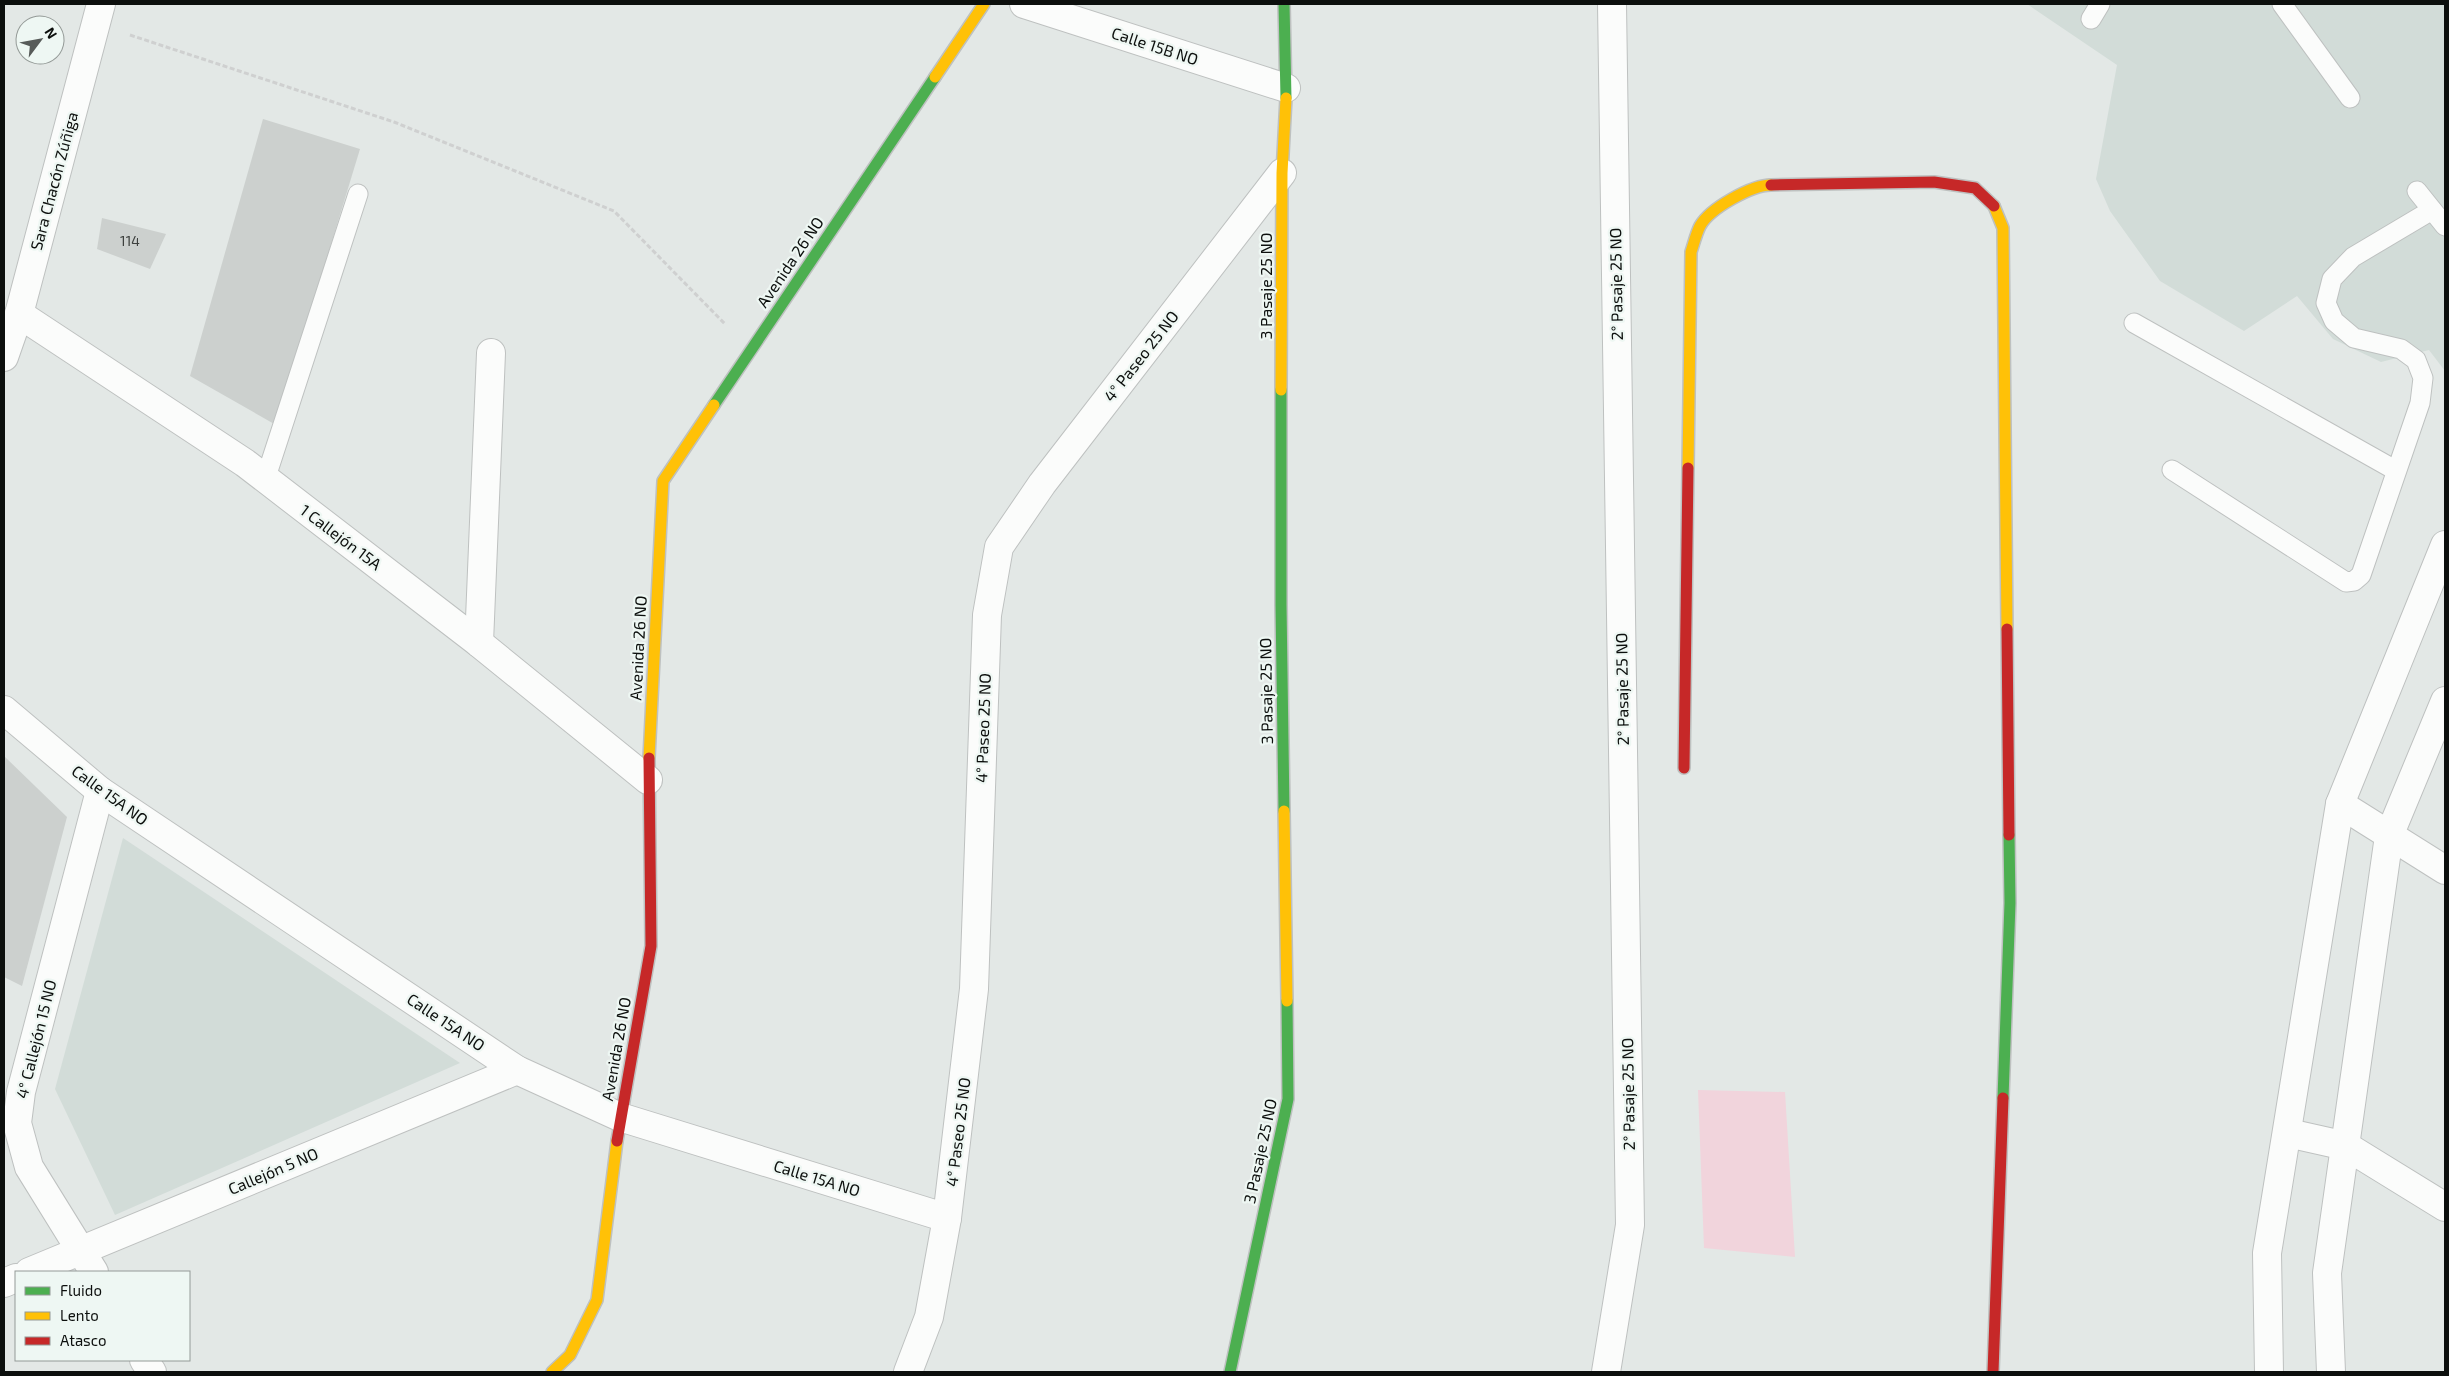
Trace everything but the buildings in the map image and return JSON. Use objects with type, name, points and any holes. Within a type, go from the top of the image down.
[{"type":"street","name":"Avenida 26 NO","points":[[552,1372],[570,1355],[597,1300],[620,1117],[651,946],[648,780],[663,482],[984,4]]},
{"type":"street","name":"Calle 15B NO","points":[[1024,4],[1286,88]]},
{"type":"street","name":"3 Pasaje 25 NO","points":[[1230,1372],[1288,1099],[1281,605],[1282,173],[1286,88],[1284,4]]},
{"type":"street","name":"2° Pasaje 25 NO","points":[[1606,1372],[1630,1224],[1612,4]]},
{"type":"street","name":"Sara Chacón Zúñiga","points":[[4,358],[19,314],[98,14]]},
{"type":"street","name":"4° Paseo 25 NO","points":[[908,1372],[928,1317],[947,1218],[974,989],[987,615],[999,547],[1042,484],[1282,173]]},
{"type":"street","points":[[1684,768],[1691,252],[1701,224],[1728,200],[1762,185],[1934,182],[1976,188],[1993,204],[2003,228],[2010,902],[1993,1372]]},
{"type":"street","name":"1 Callejón 15A","points":[[19,314],[245,463],[480,643],[648,780]]},
{"type":"street","points":[[480,643],[491,353]]},
{"type":"street","points":[[2269,1372],[2267,1253],[2340,804],[2445,545]]},
{"type":"street","points":[[2331,1372],[2327,1273],[2389,836],[2445,701]]},
{"type":"street","name":"Calle 15A NO","points":[[4,710],[100,791],[517,1070],[620,1117],[947,1218]]},
{"type":"street","name":"4° Callejón 15 NO","points":[[87,1261],[29,1167],[17,1123],[21,1092],[100,791]]},
{"type":"street","points":[[2340,804],[2445,870]]},
{"type":"street","name":"Callejón 5 NO","points":[[34,1271],[87,1261],[517,1070]]},
{"type":"street","points":[[2288,1133],[2346,1146],[2445,1207]]},
{"type":"street","points":[[145,1361],[152,1372]]},
{"type":"lane","points":[[2282,4],[2350,98]]},
{"type":"lane","points":[[2417,191],[2445,226]]},
{"type":"lane","points":[[265,480],[358,194]]},
{"type":"lane","points":[[2172,470],[2346,582],[2354,581],[2361,575],[2395,470],[2420,403],[2423,378],[2416,360],[2401,349],[2354,338],[2334,321],[2326,303],[2332,279],[2354,256],[2432,210]]},
{"type":"lane","points":[[2134,323],[2395,470]]},
{"type":"path","points":[[98,14],[394,122],[614,211],[751,350]]},
{"type":"shaded area","points":[[2027,4],[2445,4],[2445,371],[2429,350],[2381,362],[2333,339],[2297,296],[2244,331],[2160,281],[2110,211],[2096,179],[2117,65]]},
{"type":"shaded area","points":[[123,838],[460,1063],[115,1215],[55,1089]]},
{"type":"shaded area","points":[[1698,1090],[1785,1092],[1795,1257],[1704,1248]]},
{"type":"traffic: fast","points":[[1284,4],[1286,98]]},
{"type":"traffic: fast","points":[[714,405],[935,77]]},
{"type":"traffic: fast","points":[[1281,390],[1281,605],[1284,811]]},
{"type":"traffic: fast","points":[[2003,1098],[2010,903],[2009,835]]},
{"type":"traffic: fast","points":[[1230,1372],[1288,1099],[1287,1001]]},
{"type":"traffic: slow","points":[[935,77],[984,4]]},
{"type":"traffic: slow","points":[[1281,390],[1282,173],[1286,98]]},
{"type":"traffic: slow","points":[[1688,468],[1691,252],[1700,226],[1713,212],[1743,193],[1771,185]]},
{"type":"traffic: slow","points":[[1994,206],[2003,228],[2007,629]]},
{"type":"traffic: slow","points":[[649,758],[663,481],[714,405]]},
{"type":"traffic: slow","points":[[1284,811],[1287,1001]]},
{"type":"traffic: slow","points":[[552,1372],[570,1355],[597,1300],[617,1141]]},
{"type":"traffic: jam","points":[[1771,185],[1934,182],[1975,188],[1994,206]]},
{"type":"traffic: jam","points":[[1684,768],[1688,468]]},
{"type":"traffic: jam","points":[[2007,629],[2009,835]]},
{"type":"traffic: jam","points":[[617,1141],[651,946],[649,758]]},
{"type":"traffic: jam","points":[[1993,1372],[2003,1098]]}]
